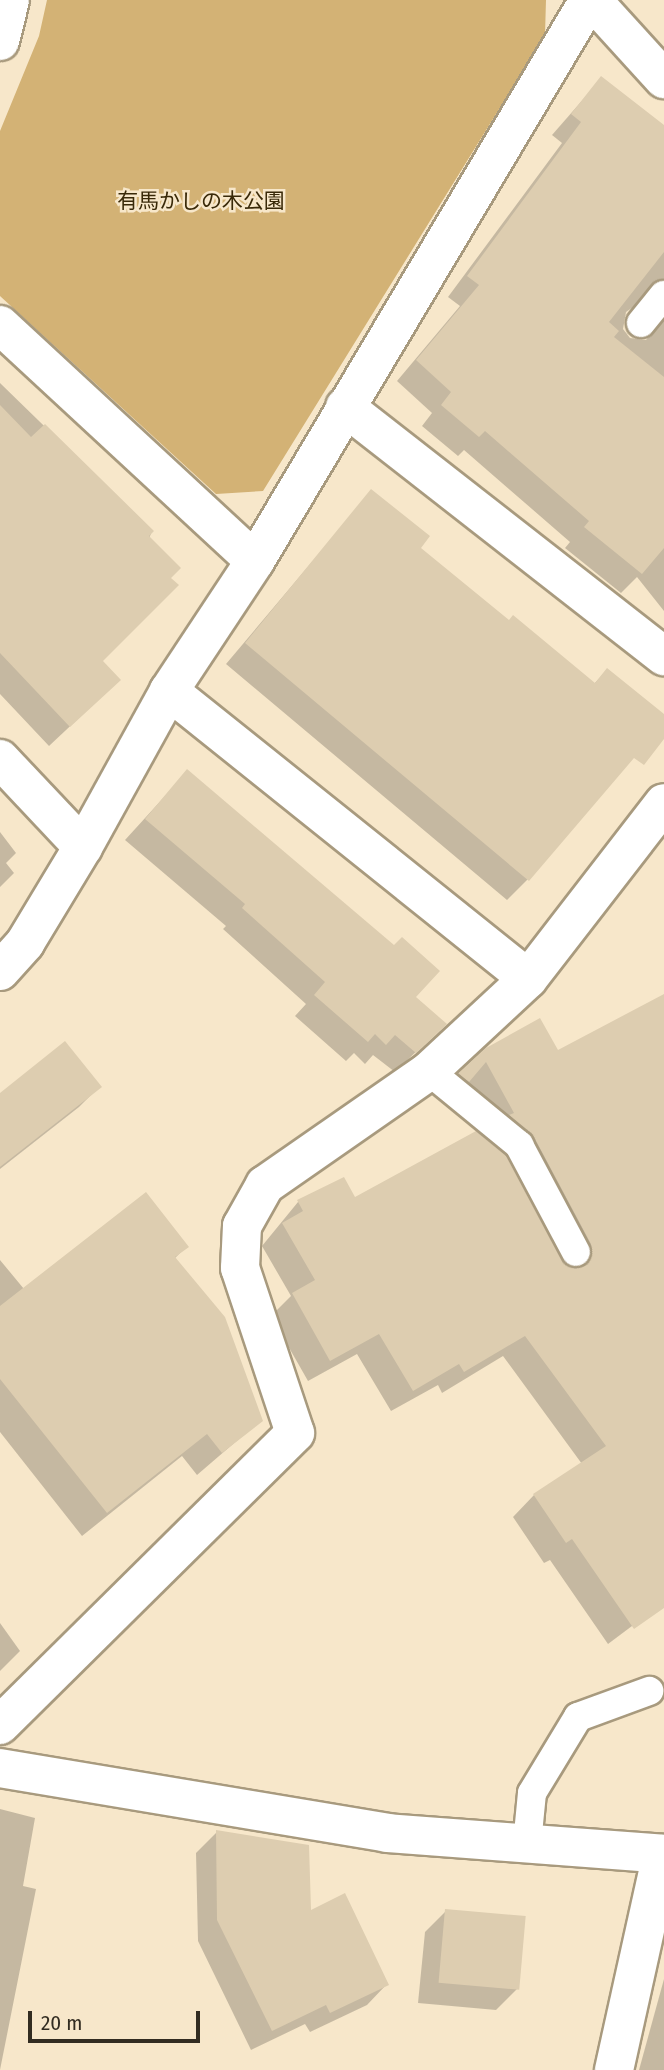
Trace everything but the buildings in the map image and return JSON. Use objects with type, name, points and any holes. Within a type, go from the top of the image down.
[{"type":"street","points":[[0,41],[10,0]]},
{"type":"street","points":[[0,971],[25,943],[83,848],[169,691],[255,561],[591,0],[664,79]]},
{"type":"street","points":[[0,325],[255,561]]},
{"type":"street","points":[[345,407],[664,656]]},
{"type":"street","points":[[169,691],[528,979]]},
{"type":"street","points":[[0,759],[83,848]]},
{"type":"street","points":[[0,1725],[295,1433],[240,1268],[242,1226],[265,1185],[429,1071],[528,979],[664,803]]},
{"type":"street","points":[[0,1768],[387,1833],[663,1854],[614,2070]]},
{"type":"lane","points":[[642,323],[664,295]]},
{"type":"lane","points":[[429,1071],[519,1145],[576,1252]]},
{"type":"lane","points":[[527,1844],[532,1793],[578,1717],[649,1691]]},
{"type":"green space","name":"有馬かしの木公園","points":[[47,0],[546,0],[545,35],[263,491],[216,494],[0,296],[0,131],[39,36]]}]
